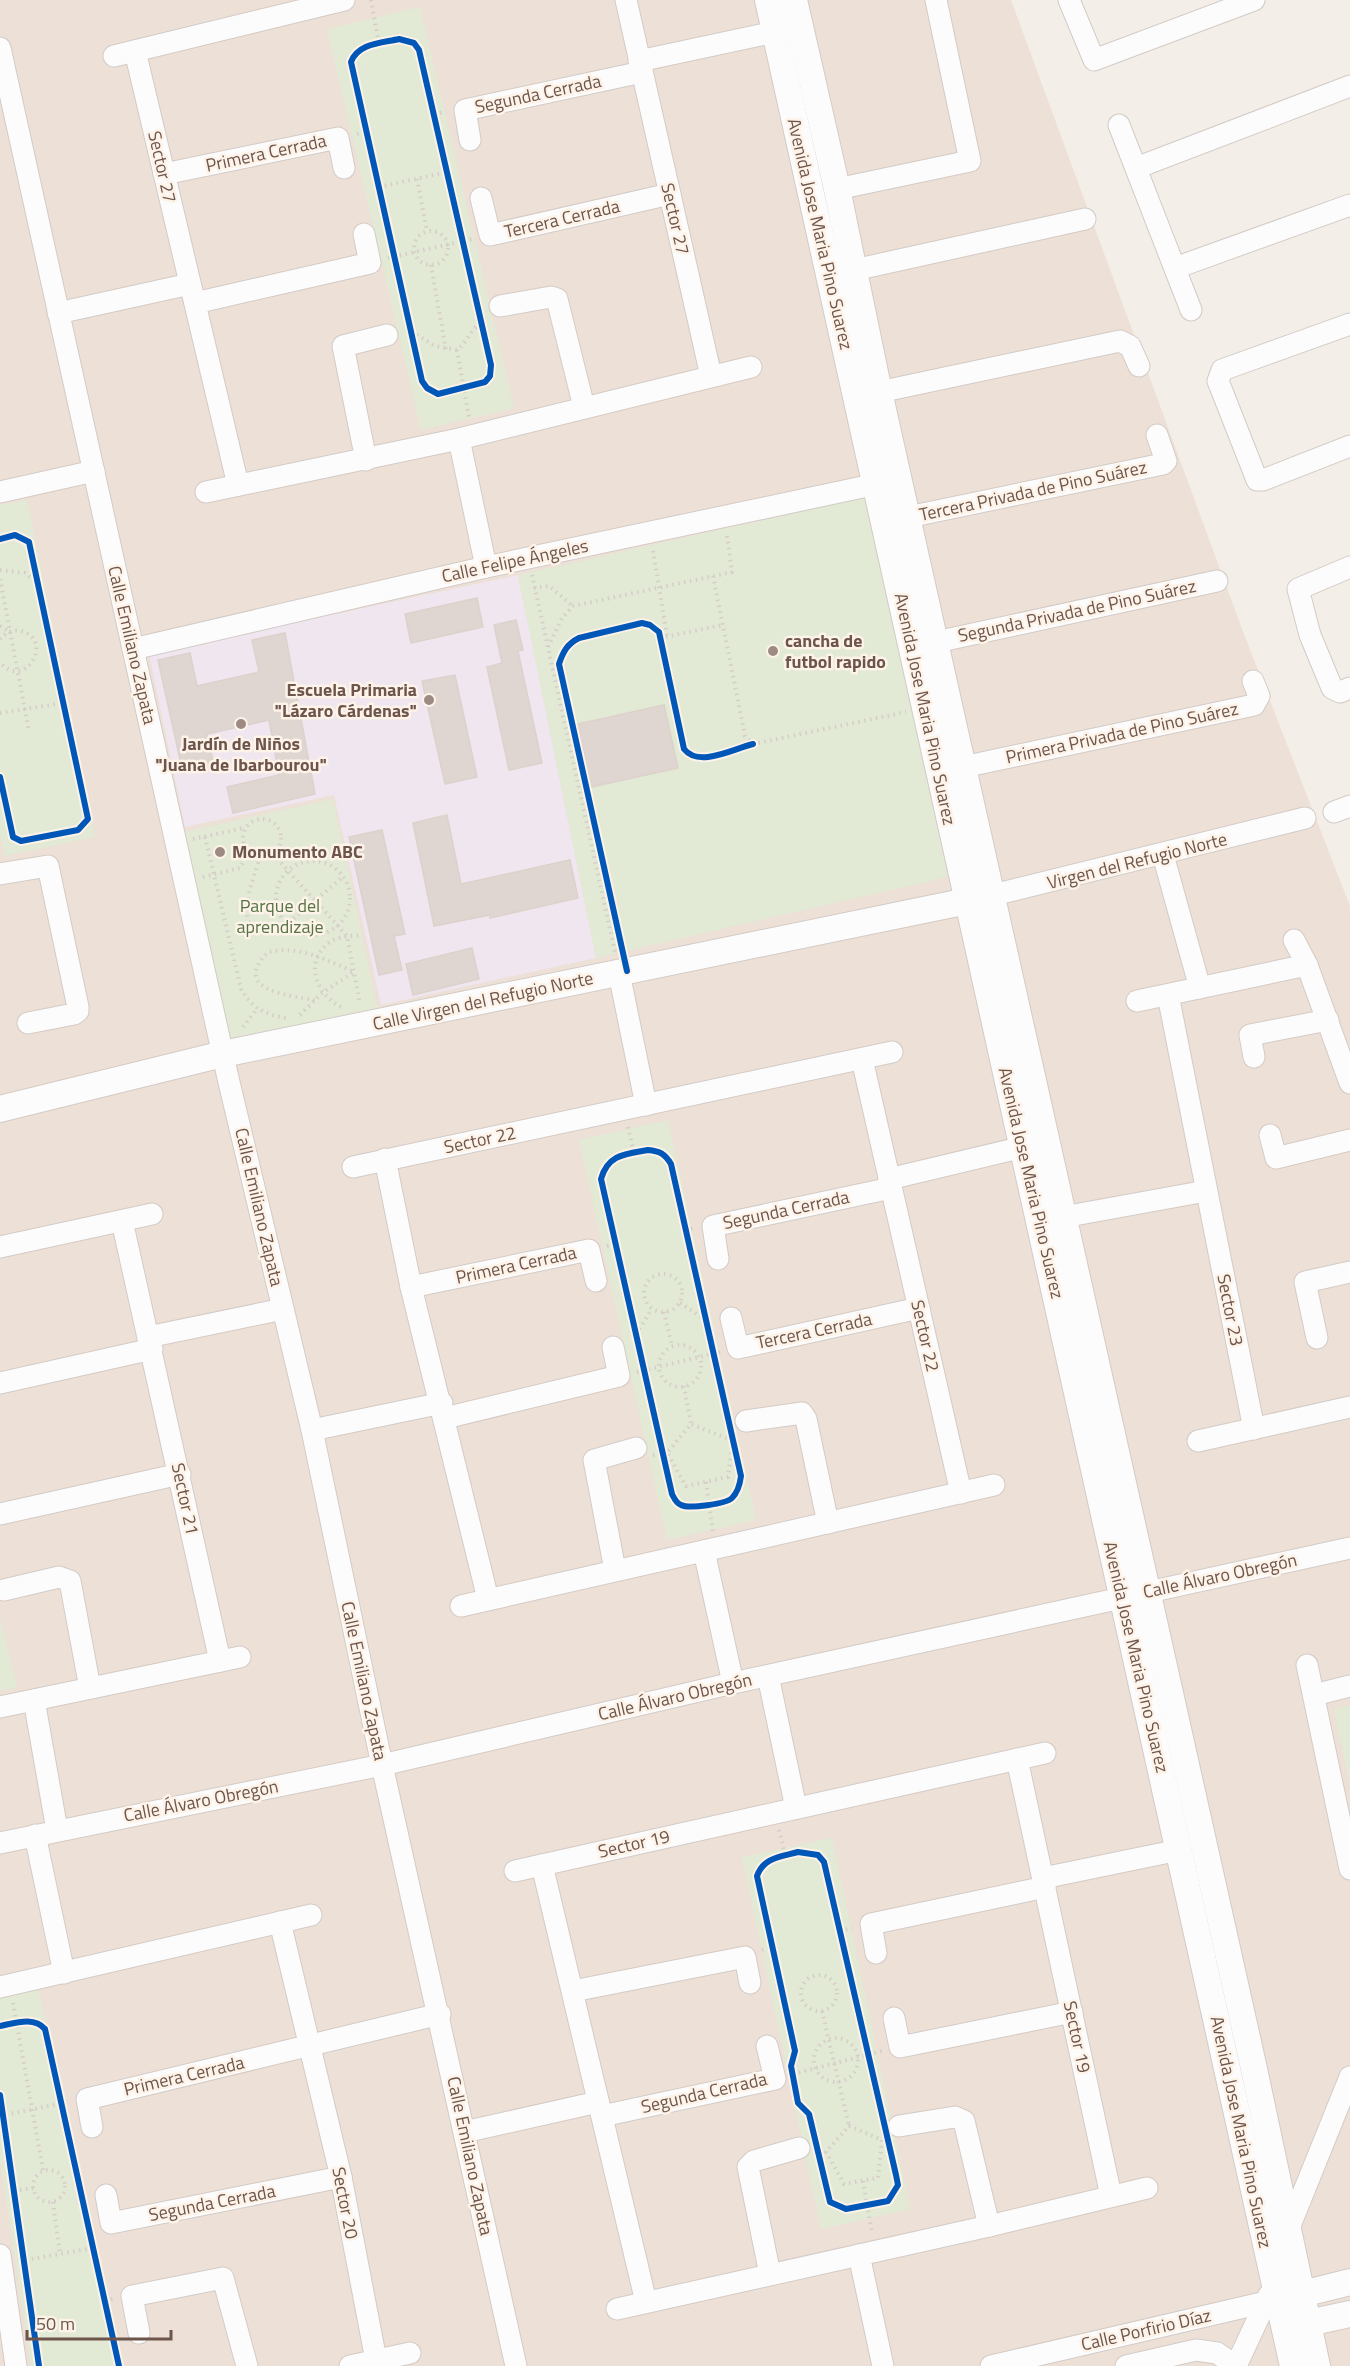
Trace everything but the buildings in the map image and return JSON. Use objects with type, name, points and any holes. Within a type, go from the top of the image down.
[{"type":"street","points":[[114,56],[344,0]]},
{"type":"street","name":"Sector 27","points":[[626,0],[711,376]]},
{"type":"street","name":"Avenida Jose Maria Pino Suarez","points":[[768,0],[887,481],[908,517],[1289,2228],[1285,2289],[1308,2323],[1317,2366]]},
{"type":"street","name":"Avenida Jose Maria Pino Suarez","points":[[794,0],[837,189],[879,392],[887,481],[925,709],[1229,2073],[1285,2289],[1293,2366]]},
{"type":"street","points":[[837,189],[970,161],[936,0]]},
{"type":"street","points":[[1071,5],[1094,60],[1254,0]]},
{"type":"street","points":[[641,67],[775,32]]},
{"type":"street","name":"Calle Emiliano Zapata","points":[[0,48],[3,79],[94,471],[223,1054],[312,1430],[382,1765],[440,2014],[516,2366]]},
{"type":"street","name":"Sector 27","points":[[135,51],[238,485]]},
{"type":"street","name":"Segunda Cerrada","points":[[470,140],[465,110],[641,67]]},
{"type":"street","points":[[1136,168],[1350,86]]},
{"type":"street","points":[[1119,125],[1191,310]]},
{"type":"street","name":"Primera Cerrada","points":[[164,174],[338,138],[344,168]]},
{"type":"street","name":"Tercera Cerrada","points":[[482,198],[490,235],[670,194]]},
{"type":"street","points":[[1175,268],[1350,205]]},
{"type":"street","points":[[854,270],[1085,219]]},
{"type":"street","points":[[58,313],[370,263],[364,234]]},
{"type":"street","points":[[500,306],[551,297],[557,299],[584,407]]},
{"type":"street","points":[[1350,324],[1222,370],[1218,381],[1257,480],[1263,480],[1350,446]]},
{"type":"street","points":[[366,460],[343,346],[387,335]]},
{"type":"street","points":[[879,392],[1120,341],[1130,346],[1139,366]]},
{"type":"street","points":[[206,492],[466,438],[751,367]]},
{"type":"street","name":"Tercera Privada de Pino Suárez","points":[[908,517],[1163,464],[1166,461],[1157,435]]},
{"type":"street","points":[[466,438],[486,567]]},
{"type":"street","points":[[0,492],[94,471]]},
{"type":"street","name":"Calle Felipe Ángeles","points":[[133,649],[486,567],[887,481]]},
{"type":"street","points":[[1350,567],[1298,589],[1310,635],[1332,688],[1340,692],[1350,688]]},
{"type":"street","name":"Segunda Privada de Pino Suárez","points":[[936,642],[1217,580]]},
{"type":"street","name":"Primera Privada de Pino Suárez","points":[[963,767],[1254,705],[1259,696],[1253,681]]},
{"type":"street","name":"Virgen del Refugio Norte","points":[[968,901],[1163,855],[1305,818]]},
{"type":"street","points":[[1163,855],[1200,988]]},
{"type":"street","points":[[0,874],[48,866],[78,1011],[28,1023]]},
{"type":"street","name":"Calle Virgen del Refugio Norte","points":[[0,1109],[223,1054],[968,901]]},
{"type":"street","points":[[1294,940],[1307,965],[1350,1083]]},
{"type":"street","points":[[1137,1001],[1307,965]]},
{"type":"street","points":[[623,972],[646,1105]]},
{"type":"street","name":"Sector 23","points":[[1168,995],[1254,1429]]},
{"type":"street","points":[[1254,1057],[1250,1035],[1328,1020]]},
{"type":"street","name":"Sector 22","points":[[353,1167],[892,1052]]},
{"type":"street","name":"Sector 22","points":[[862,1059],[961,1493]]},
{"type":"street","points":[[1270,1135],[1276,1158],[1350,1140]]},
{"type":"street","points":[[890,1183],[1023,1147]]},
{"type":"street","points":[[385,1160],[411,1287],[444,1410],[488,1599]]},
{"type":"street","name":"Segunda Cerrada","points":[[718,1259],[713,1226],[890,1183]]},
{"type":"street","points":[[1063,1217],[1206,1191]]},
{"type":"street","points":[[0,1247],[152,1214]]},
{"type":"street","name":"Sector 21","points":[[0,1707],[230,1659],[180,1474],[122,1221]]},
{"type":"street","name":"Primera Cerrada","points":[[411,1287],[589,1250],[596,1281]]},
{"type":"street","points":[[1317,1338],[1305,1282],[1350,1272]]},
{"type":"street","name":"Tercera Cerrada","points":[[731,1318],[738,1348],[919,1308]]},
{"type":"street","points":[[0,1383],[283,1309]]},
{"type":"street","points":[[312,1430],[444,1410],[619,1376],[613,1347]]},
{"type":"street","points":[[1198,1441],[1350,1407]]},
{"type":"street","points":[[738,1426],[802,1413],[806,1419],[828,1522]]},
{"type":"street","points":[[615,1570],[594,1460],[636,1448]]},
{"type":"street","points":[[0,1515],[180,1474]]},
{"type":"street","points":[[461,1606],[994,1485]]},
{"type":"street","name":"Calle Álvaro Obregón","points":[[0,1843],[382,1765],[733,1683],[1350,1548]]},
{"type":"street","points":[[710,1549],[733,1683]]},
{"type":"street","points":[[4,1590],[59,1577],[70,1581],[90,1688]]},
{"type":"street","points":[[1307,1665],[1350,1869]]},
{"type":"street","points":[[768,1676],[796,1808]]},
{"type":"street","points":[[1314,1695],[1350,1686]]},
{"type":"street","points":[[34,1700],[57,1830]]},
{"type":"street","name":"Sector 19","points":[[515,1871],[1045,1753]]},
{"type":"street","name":"Sector 19","points":[[1017,1759],[1111,2196]]},
{"type":"street","points":[[35,1835],[64,1972]]},
{"type":"street","points":[[876,1953],[871,1924],[1179,1850]]},
{"type":"street","points":[[542,1865],[646,2302]]},
{"type":"street","points":[[5,1986],[311,1916]]},
{"type":"street","name":"Sector 20","points":[[280,1922],[341,2177],[376,2360]]},
{"type":"street","points":[[573,1991],[744,1957],[750,1983]]},
{"type":"street","points":[[894,2018],[900,2047],[1072,2012]]},
{"type":"street","points":[[309,2048],[440,2014]]},
{"type":"street","name":"Segunda Cerrada","points":[[600,2109],[788,2076],[767,2046]]},
{"type":"street","name":"Primera Cerrada","points":[[87,2099],[309,2048]]},
{"type":"street","points":[[1229,2073],[1254,2069]]},
{"type":"street","points":[[1289,2228],[1350,2077]]},
{"type":"street","points":[[87,2099],[92,2127]]},
{"type":"street","points":[[464,2132],[600,2109]]},
{"type":"street","points":[[892,2127],[955,2118],[964,2121],[989,2226]]},
{"type":"street","points":[[770,2274],[747,2167],[754,2161],[799,2148]]},
{"type":"street","name":"Segunda Cerrada","points":[[106,2195],[111,2223],[341,2177]]},
{"type":"street","points":[[618,2308],[989,2226],[1147,2188]]},
{"type":"street","points":[[867,2253],[883,2366]]},
{"type":"street","points":[[1,2260],[16,2366]]},
{"type":"street","points":[[139,2333],[132,2296],[223,2278],[247,2366]]},
{"type":"street","name":"Calle Porfirio Díaz","points":[[991,2366],[1285,2289],[1350,2282]]},
{"type":"street","points":[[1236,2366],[1285,2289]]},
{"type":"street","points":[[1308,2323],[1350,2314]]},
{"type":"street","name":"Calle Porfirio Díaz","points":[[1126,2366],[1196,2350],[1217,2353],[1236,2366]]},
{"type":"street","points":[[350,2366],[410,2353]]},
{"type":"path","points":[[371,0],[379,44]]},
{"type":"path","points":[[369,46],[389,42]]},
{"type":"path","points":[[431,104],[436,126]]},
{"type":"path","points":[[364,120],[369,143]]},
{"type":"path","points":[[444,161],[450,184]]},
{"type":"path","points":[[379,187],[447,172]]},
{"type":"path","points":[[376,176],[381,199]]},
{"type":"path","points":[[417,179],[427,231]]},
{"type":"path","points":[[460,230],[465,252]]},
{"type":"path","points":[[427,231],[438,232],[447,245],[445,257],[430,265],[420,261],[414,252],[417,236],[427,231]]},
{"type":"path","points":[[370,263],[490,235]]},
{"type":"path","points":[[392,245],[397,268]]},
{"type":"path","points":[[430,265],[446,350]]},
{"type":"path","points":[[387,335],[411,331],[435,346],[446,350],[457,350],[467,342],[473,330],[481,322],[492,319],[500,306]]},
{"type":"path","points":[[478,310],[483,333]]},
{"type":"path","points":[[409,321],[413,341]]},
{"type":"path","points":[[457,350],[464,387],[466,438]]},
{"type":"path","points":[[456,389],[475,385]]},
{"type":"path","points":[[547,647],[562,618],[573,606],[732,572],[723,516]]},
{"type":"path","points":[[650,532],[659,587],[662,649]]},
{"type":"path","points":[[528,558],[623,972]]},
{"type":"path","points":[[0,570],[25,573],[38,584]]},
{"type":"path","points":[[36,574],[40,595]]},
{"type":"path","points":[[713,576],[745,736],[753,744]]},
{"type":"path","points":[[0,579],[28,731]]},
{"type":"path","points":[[534,588],[549,586],[573,606]]},
{"type":"path","points":[[662,635],[723,625]]},
{"type":"path","points":[[0,626],[10,632]]},
{"type":"path","points":[[0,639],[10,632],[22,631],[28,634],[36,645],[32,664],[17,670],[8,669],[0,662]]},
{"type":"path","points":[[559,664],[623,972]]},
{"type":"path","points":[[61,692],[66,714]]},
{"type":"path","points":[[0,713],[63,703]]},
{"type":"path","points":[[743,747],[925,709]]},
{"type":"path","points":[[176,843],[245,828],[254,820],[261,818],[277,826],[280,844],[273,854],[260,857],[249,852],[243,841],[245,828]]},
{"type":"path","points":[[205,837],[241,989],[257,1009],[269,1015],[295,1020]]},
{"type":"path","points":[[185,882],[240,868],[249,852]]},
{"type":"path","points":[[273,854],[347,936],[360,1008]]},
{"type":"path","points":[[260,857],[248,898],[246,914],[250,924],[260,932],[279,932],[344,876]]},
{"type":"path","points":[[313,860],[325,862],[344,876],[350,899],[348,911],[337,925],[321,934],[308,934],[288,924],[280,914],[276,902],[277,889],[288,871],[301,863],[313,860]]},
{"type":"path","points":[[347,1008],[339,1007],[317,986],[315,971],[318,956],[326,945],[347,936],[362,935]]},
{"type":"path","points":[[315,1000],[272,993],[258,979],[257,968],[268,952],[281,949],[318,956],[354,972]]},
{"type":"path","points":[[322,993],[354,972]]},
{"type":"path","points":[[354,1009],[369,1007]]},
{"type":"path","points":[[624,1155],[637,1152],[625,1110]]},
{"type":"path","points":[[683,1219],[688,1241]]},
{"type":"path","points":[[614,1233],[619,1256]]},
{"type":"path","points":[[658,1274],[671,1275],[681,1284],[680,1303],[664,1312],[652,1309],[645,1299],[645,1287],[658,1274]]},
{"type":"path","points":[[680,1303],[706,1320]]},
{"type":"path","points":[[636,1334],[652,1309]]},
{"type":"path","points":[[703,1309],[708,1331]]},
{"type":"path","points":[[664,1312],[672,1346]]},
{"type":"path","points":[[634,1323],[638,1343]]},
{"type":"path","points":[[711,1342],[716,1365]]},
{"type":"path","points":[[672,1346],[686,1346],[698,1357],[699,1373],[691,1384],[677,1387],[665,1381],[659,1366],[662,1355],[672,1346]]},
{"type":"path","points":[[619,1376],[738,1348]]},
{"type":"path","points":[[642,1361],[646,1380]]},
{"type":"path","points":[[684,1386],[691,1424]]},
{"type":"path","points":[[691,1424],[733,1441]]},
{"type":"path","points":[[691,1424],[667,1452],[686,1486],[728,1477],[733,1441],[738,1426]]},
{"type":"path","points":[[733,1441],[738,1464]]},
{"type":"path","points":[[660,1443],[665,1464]]},
{"type":"path","points":[[706,1482],[710,1549]]},
{"type":"path","points":[[699,1506],[718,1503]]},
{"type":"path","points":[[777,1857],[792,1853]]},
{"type":"path","points":[[837,1919],[843,1942]]},
{"type":"path","points":[[770,1934],[774,1956]]},
{"type":"path","points":[[815,1975],[826,1976],[837,1989],[833,2005],[822,2011],[810,2009],[802,2000],[802,1987],[815,1975]]},
{"type":"path","points":[[5,1986],[17,2023],[43,2170]]},
{"type":"path","points":[[822,2011],[849,2126]]},
{"type":"path","points":[[9,2024],[25,2022]]},
{"type":"path","points":[[835,2038],[849,2042],[858,2057],[855,2073],[839,2083],[828,2082],[815,2068],[816,2049],[829,2039],[835,2038]]},
{"type":"path","points":[[866,2043],[871,2065]]},
{"type":"path","points":[[788,2076],[900,2047]]},
{"type":"path","points":[[59,2093],[64,2115]]},
{"type":"path","points":[[1,2115],[87,2099]]},
{"type":"path","points":[[1,2105],[4,2126]]},
{"type":"path","points":[[849,2126],[882,2139],[878,2178],[843,2184],[826,2152],[849,2126]]},
{"type":"path","points":[[891,2152],[892,2127]]},
{"type":"path","points":[[43,2170],[54,2170],[64,2180],[65,2191],[53,2202],[38,2198],[33,2188],[35,2178],[43,2170]]},
{"type":"path","points":[[12,2180],[15,2203]]},
{"type":"path","points":[[862,2181],[867,2205],[867,2253]]},
{"type":"path","points":[[14,2191],[33,2188]]},
{"type":"path","points":[[53,2202],[60,2254]]},
{"type":"path","points":[[856,2207],[877,2203]]},
{"type":"path","points":[[91,2237],[95,2259]]},
{"type":"path","points":[[22,2248],[26,2272]]},
{"type":"path","points":[[1,2260],[24,2260],[93,2248]]},
{"type":"path","points":[[102,2290],[107,2311]]},
{"type":"shaded area","points":[[0,0],[1011,0],[1242,629],[1350,906],[1350,2366],[0,2366]]},
{"type":"shaded area","points":[[518,575],[596,958],[381,1005],[334,795],[185,827],[149,654]]},
{"type":"green space","points":[[420,7],[514,408],[421,430],[327,29]]},
{"type":"green space","points":[[865,497],[948,877],[596,958],[518,575]]},
{"type":"green space","points":[[27,500],[95,837],[5,856],[0,832],[0,505]]},
{"type":"green space","name":"Parque del aprendizaje","points":[[333,799],[378,1011],[230,1043],[184,832]]},
{"type":"green space","points":[[668,1120],[756,1520],[667,1540],[579,1140]]},
{"type":"green space","points":[[0,1617],[17,1688],[0,1690]]},
{"type":"green space","points":[[1350,1705],[1350,1786],[1334,1709]]},
{"type":"green space","points":[[832,1838],[910,2209],[821,2229],[742,1857]]},
{"type":"green space","points":[[38,1989],[123,2366],[31,2366],[0,2160],[0,1997]]},
{"type":"cycle path","points":[[399,39],[414,43],[419,50],[491,365],[490,376],[485,382],[438,394],[427,388],[422,381],[351,62],[354,56],[365,47],[399,39]]},
{"type":"cycle path","points":[[0,539],[15,535],[29,542],[88,819],[78,830],[21,841],[13,837],[0,777]]},
{"type":"cycle path","points":[[627,971],[559,664],[564,652],[571,643],[579,638],[642,623],[650,625],[659,632],[684,749],[698,757],[707,757],[753,744]]},
{"type":"cycle path","points":[[648,1150],[662,1154],[671,1164],[741,1476],[736,1493],[732,1498],[715,1504],[685,1506],[678,1503],[672,1494],[601,1179],[608,1164],[613,1160],[625,1154],[648,1150]]},
{"type":"cycle path","points":[[798,1852],[818,1855],[824,1862],[898,2185],[888,2201],[846,2209],[830,2202],[809,2114],[798,2103],[791,2066],[795,2051],[757,1876],[768,1861],[798,1852]]},
{"type":"cycle path","points":[[0,2026],[30,2022],[41,2025],[45,2029],[119,2366]]},
{"type":"cycle path","points":[[0,2095],[39,2366]]},
{"type":"place","name":"cancha de futbol rapido","points":[[773,651]]},
{"type":"place","name":"Escuela Primaria \"Lázaro Cárdenas\"","points":[[429,700]]},
{"type":"place","name":"Jardín de Niños \"Juana de Ibarbourou\"","points":[[241,724]]},
{"type":"place","name":"Monumento ABC","points":[[220,852]]}]
